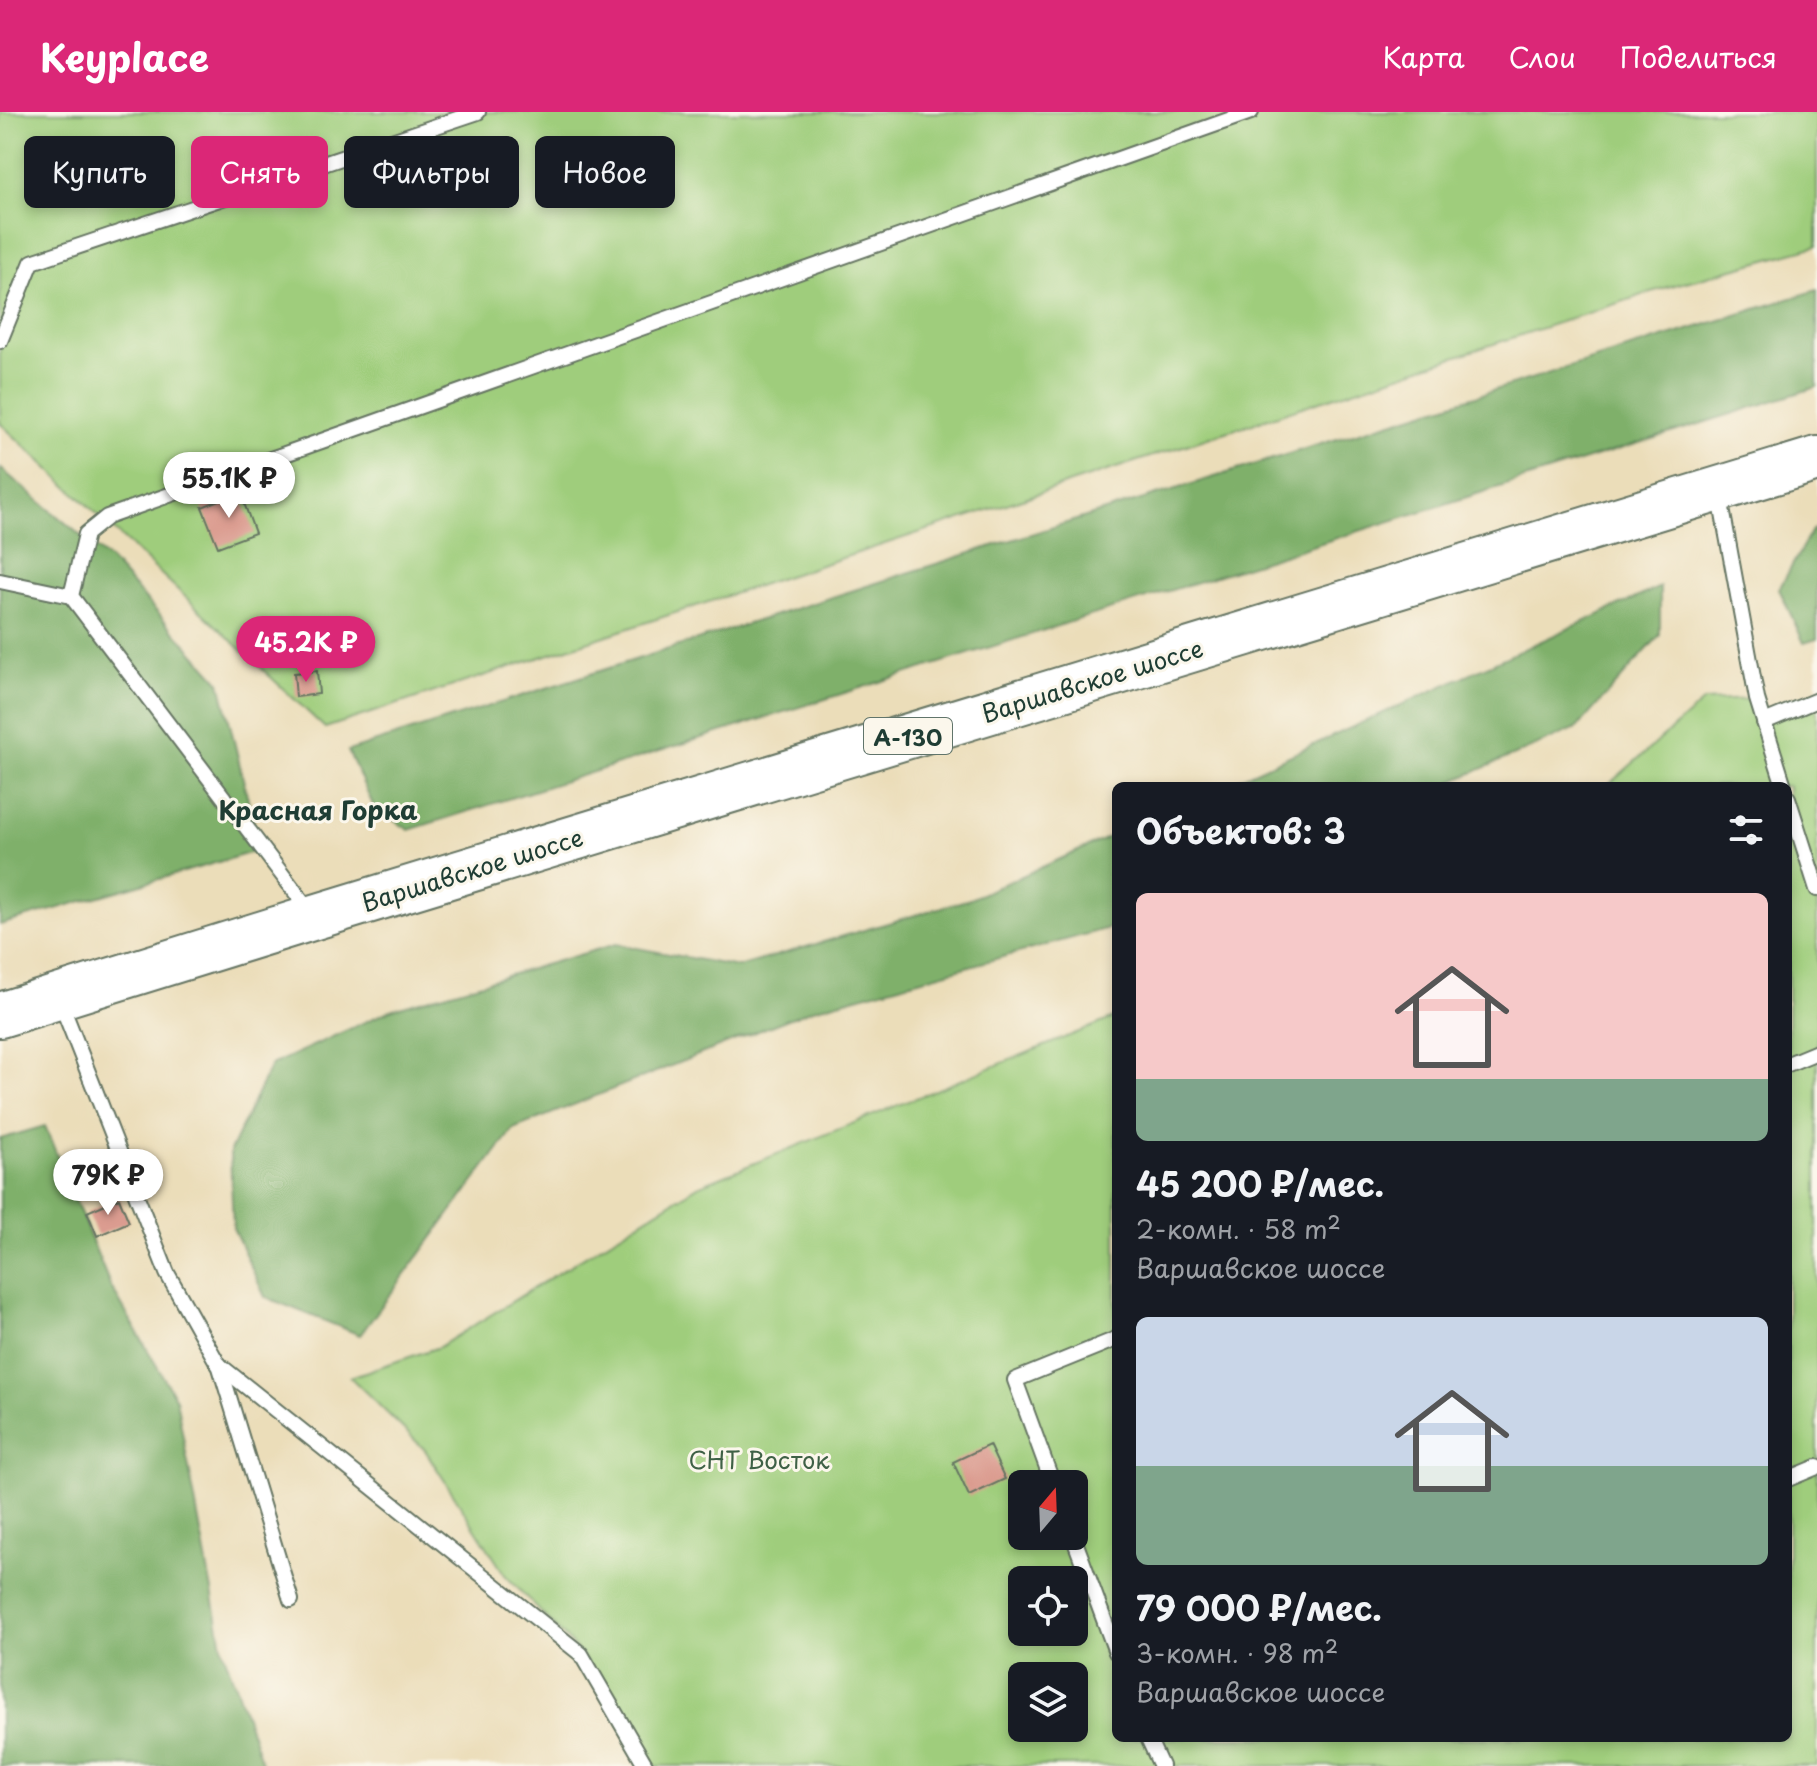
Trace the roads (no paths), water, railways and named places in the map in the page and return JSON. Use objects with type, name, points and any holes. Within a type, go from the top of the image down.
[{"type":"main road","name":"Варшавское шоссе","points":[[0,1015],[1817,459]]},
{"type":"lane","points":[[0,341],[32,262],[478,112]]},
{"type":"lane","points":[[71,596],[86,534],[107,517],[1251,112]]},
{"type":"lane","points":[[1719,488],[1757,699],[1783,782]]},
{"type":"lane","points":[[0,581],[71,596],[315,917]]},
{"type":"lane","points":[[1764,722],[1817,700]]},
{"type":"lane","points":[[1792,811],[1817,889]]},
{"type":"lane","points":[[58,997],[167,1273],[218,1364],[291,1600]]},
{"type":"lane","points":[[1792,1062],[1817,1052]]},
{"type":"lane","points":[[1048,1470],[1015,1380],[1112,1341]]},
{"type":"lane","points":[[218,1364],[581,1654],[646,1766]]},
{"type":"lane","points":[[1792,1477],[1817,1467]]},
{"type":"lane","points":[[1078,1550],[1112,1641]]},
{"type":"lane","points":[[1154,1742],[1161,1766]]},
{"type":"district","name":"Красная Горка","points":[[318,809]]},
{"type":"park label","name":"СНТ Восток","points":[[759,1459]]}]
